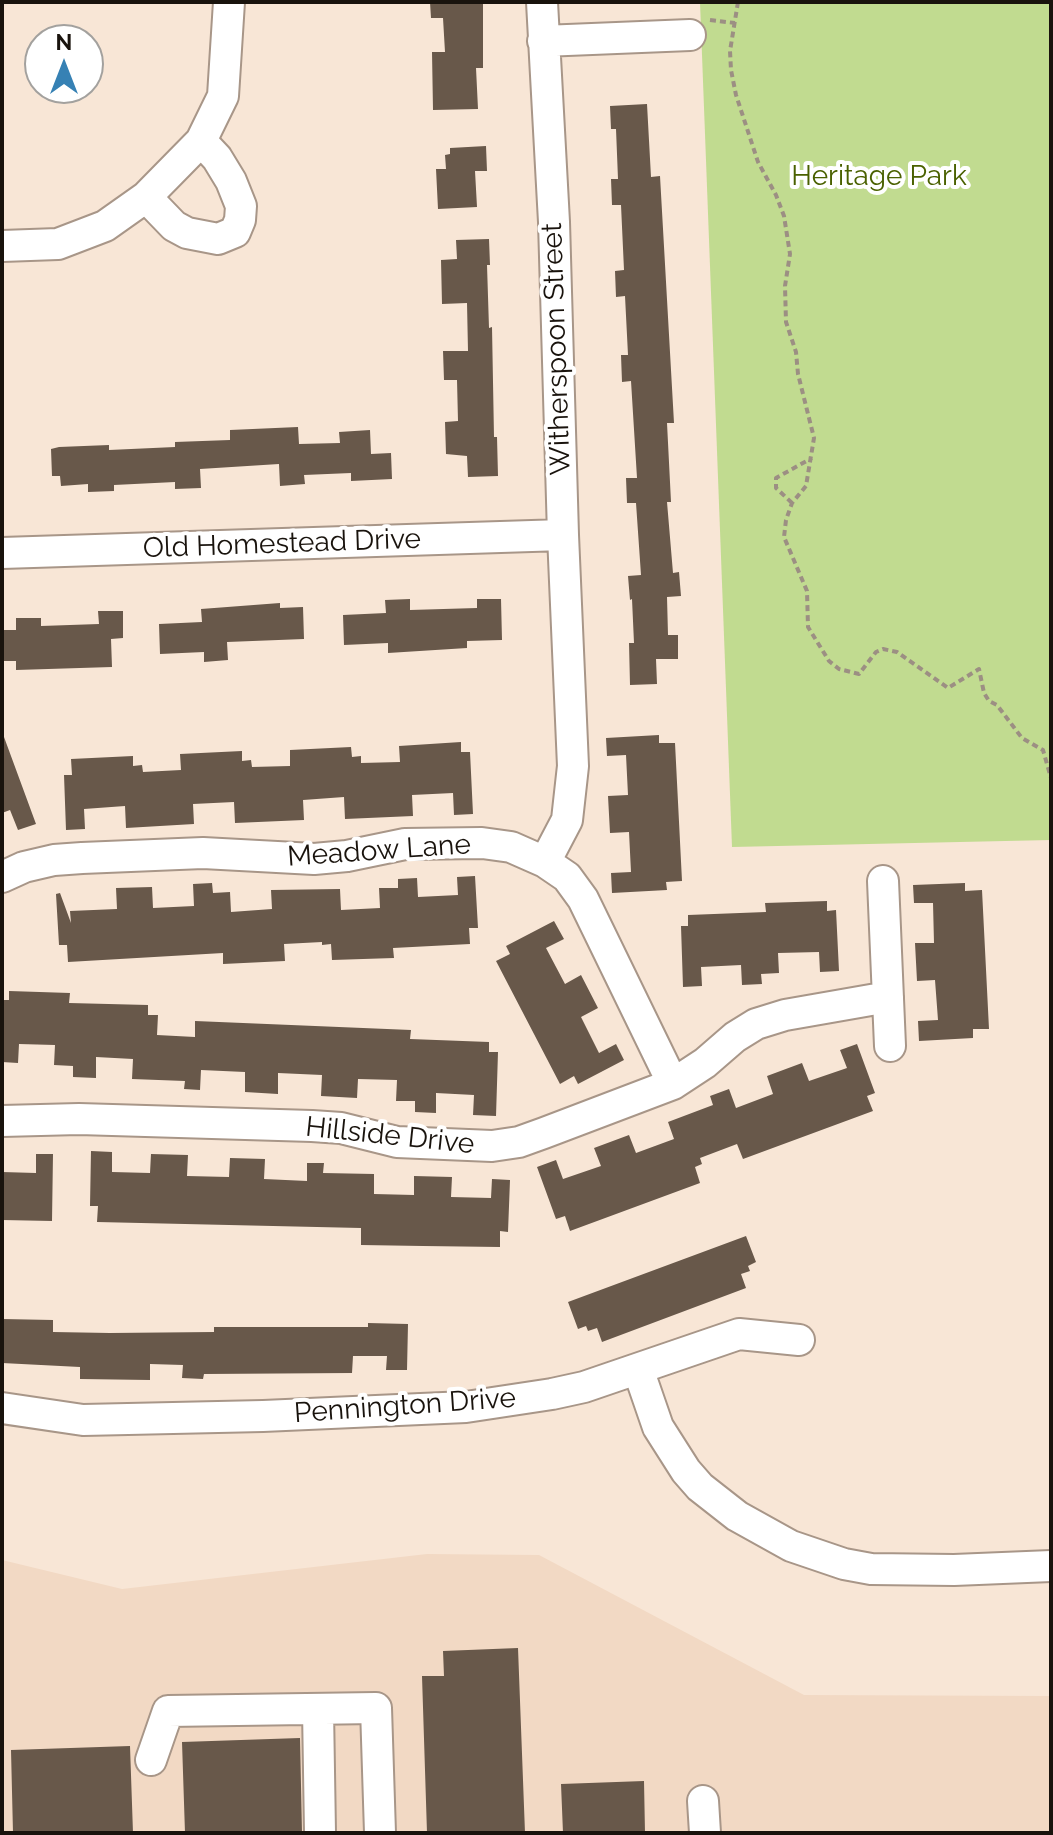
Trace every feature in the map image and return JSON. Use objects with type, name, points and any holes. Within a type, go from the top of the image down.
[{"type":"street","points":[[2,246],[58,244],[105,226],[146,197],[201,141],[223,96],[229,2]]},
{"type":"street","name":"Witherspoon Street","points":[[542,2],[554,222],[573,766],[567,820],[545,862]]},
{"type":"street","points":[[543,41],[695,27]]},
{"type":"street","points":[[146,197],[174,226],[187,233],[218,239],[235,232],[241,206],[217,158],[201,141]]},
{"type":"street","name":"Old Homestead Drive","points":[[2,553],[563,535]]},
{"type":"street","name":"Meadow Lane","points":[[2,877],[24,867],[54,860],[203,853],[314,859],[347,856],[405,844],[482,843],[511,847],[545,862],[567,877],[583,899],[673,1084]]},
{"type":"street","points":[[883,881],[890,1046]]},
{"type":"street","name":"Hillside Drive","points":[[2,1121],[79,1119],[312,1126],[341,1128],[397,1142],[492,1146],[519,1142],[673,1084],[756,1024],[785,1015],[888,997]]},
{"type":"street","name":"Pennington Drive","points":[[2,1408],[83,1420],[466,1407],[552,1394],[638,1369],[739,1334],[799,1340]]},
{"type":"street","points":[[638,1369],[658,1427],[686,1471],[718,1502],[777,1539],[818,1556],[871,1569],[1051,1566]]},
{"type":"street","points":[[151,1760],[168,1711],[376,1708],[380,1833]]},
{"type":"street","points":[[318,1709],[320,1833]]},
{"type":"street","points":[[703,1801],[705,1833]]},
{"type":"path","points":[[738,2],[730,51],[736,95],[758,162],[784,216],[790,254],[785,286],[786,322],[796,352],[798,374],[814,438],[806,486],[792,503],[784,537],[807,591],[808,627],[829,661],[839,669],[859,674],[876,652],[883,649],[897,652],[948,688],[979,669],[989,701],[997,705],[1022,738],[1043,750],[1051,778]]},
{"type":"path","points":[[695,27],[735,23]]},
{"type":"path","points":[[792,503],[776,488],[776,478],[812,458]]},
{"type":"shaded area","points":[[427,1554],[539,1555],[804,1695],[1051,1696],[1051,1833],[2,1833],[2,1560],[122,1589]]},
{"type":"green space","name":"Heritage Park","points":[[700,2],[1051,2],[1051,840],[732,847]]},
{"type":"building","points":[[430,2],[483,2],[483,68],[476,68],[478,109],[433,110],[432,52],[445,52],[443,18],[431,18]]},
{"type":"building","points":[[647,104],[651,177],[660,176],[674,423],[667,423],[671,502],[667,502],[673,573],[679,572],[681,596],[667,597],[668,635],[678,635],[678,659],[656,659],[657,684],[630,685],[629,643],[634,643],[628,576],[641,575],[636,503],[627,503],[626,478],[637,478],[631,381],[622,382],[621,355],[628,355],[625,296],[616,297],[615,271],[624,270],[621,205],[612,205],[611,179],[618,179],[616,129],[611,129],[610,106]]},
{"type":"building","points":[[486,146],[487,171],[475,171],[477,207],[438,209],[436,169],[446,169],[445,155],[450,154],[450,148]]},
{"type":"building","points":[[489,239],[489,328],[492,327],[494,437],[497,437],[498,476],[468,477],[467,456],[446,454],[445,422],[458,421],[457,380],[444,380],[443,351],[468,351],[467,303],[442,304],[441,260],[457,259],[456,240]]},
{"type":"building","points":[[298,427],[299,444],[340,443],[339,432],[370,430],[371,454],[391,453],[392,479],[351,481],[351,473],[304,475],[305,484],[280,486],[279,464],[200,469],[201,488],[175,489],[175,482],[114,485],[114,491],[88,492],[88,484],[61,486],[60,476],[52,476],[51,449],[59,447],[109,445],[109,450],[175,447],[175,442],[230,440],[230,430]]},
{"type":"building","points":[[410,599],[410,610],[477,608],[477,599],[501,599],[502,640],[467,641],[467,648],[388,653],[388,643],[344,645],[343,615],[386,613],[385,600]]},
{"type":"building","points":[[280,603],[280,608],[303,607],[304,639],[227,642],[228,660],[204,662],[204,652],[160,654],[159,624],[202,622],[201,609]]},
{"type":"building","points":[[98,611],[123,611],[123,638],[111,639],[112,667],[16,670],[16,661],[2,661],[2,630],[16,630],[16,618],[41,618],[41,626],[99,624]]},
{"type":"building","points":[[659,735],[659,743],[675,743],[682,881],[666,882],[667,890],[612,893],[611,873],[631,872],[629,832],[610,833],[608,796],[628,795],[626,755],[607,756],[606,738]]},
{"type":"building","points":[[2,737],[36,824],[18,830],[10,810],[2,813]]},
{"type":"building","points":[[461,742],[461,752],[470,752],[473,814],[454,815],[453,793],[412,795],[413,816],[345,819],[344,797],[303,800],[304,820],[235,823],[234,802],[193,804],[194,824],[126,828],[125,806],[84,809],[85,829],[66,830],[64,775],[72,775],[71,759],[133,756],[133,766],[142,765],[143,772],[181,770],[180,754],[242,751],[242,761],[251,760],[252,767],[290,766],[290,750],[351,747],[352,757],[361,756],[361,763],[400,762],[399,746]]},
{"type":"building","points":[[475,876],[478,928],[469,928],[470,944],[393,948],[394,958],[332,960],[331,944],[322,945],[322,942],[284,944],[285,961],[223,964],[223,953],[68,962],[67,945],[59,945],[56,894],[60,893],[71,923],[70,911],[117,909],[116,888],[152,887],[153,908],[194,906],[193,884],[212,883],[213,893],[230,892],[231,912],[272,909],[271,890],[340,889],[341,910],[380,908],[379,888],[398,888],[398,879],[417,878],[418,897],[458,895],[457,877]]},
{"type":"building","points":[[965,883],[965,891],[982,890],[989,1029],[973,1029],[973,1038],[919,1041],[918,1021],[938,1020],[935,980],[917,981],[915,943],[934,943],[933,903],[914,903],[913,885]]},
{"type":"building","points":[[827,901],[827,911],[836,910],[839,971],[820,972],[819,952],[778,953],[779,973],[761,974],[762,984],[742,985],[741,965],[701,967],[702,986],[683,987],[681,926],[688,926],[688,915],[766,912],[765,903]]},
{"type":"building","points":[[554,921],[564,939],[546,948],[565,984],[581,975],[598,1008],[581,1017],[599,1053],[616,1044],[624,1060],[578,1084],[574,1076],[560,1084],[496,961],[510,954],[506,946]]},
{"type":"building","points":[[9,991],[70,993],[69,1003],[148,1005],[148,1015],[158,1015],[157,1035],[195,1037],[195,1021],[411,1030],[410,1039],[489,1042],[489,1052],[498,1052],[496,1116],[473,1115],[474,1095],[436,1093],[436,1113],[415,1112],[415,1101],[396,1101],[397,1080],[358,1079],[357,1098],[321,1096],[322,1075],[278,1073],[278,1094],[245,1092],[245,1072],[201,1070],[200,1090],[184,1089],[185,1081],[132,1079],[133,1059],[96,1057],[96,1078],[73,1077],[73,1066],[54,1065],[55,1045],[19,1044],[18,1063],[2,1062],[2,1000],[9,1000]]},
{"type":"building","points":[[857,1044],[875,1093],[867,1096],[873,1111],[743,1159],[737,1144],[700,1158],[702,1164],[695,1167],[700,1183],[570,1231],[565,1216],[556,1219],[537,1167],[556,1160],[563,1179],[601,1166],[594,1148],[629,1135],[636,1153],[674,1139],[668,1122],[713,1105],[710,1096],[729,1089],[736,1108],[773,1094],[767,1076],[802,1063],[809,1081],[847,1068],[840,1050]]},
{"type":"building","points":[[91,1151],[112,1152],[112,1172],[150,1173],[151,1154],[188,1155],[187,1176],[229,1177],[230,1158],[265,1159],[264,1179],[307,1181],[307,1163],[324,1163],[323,1173],[374,1174],[374,1194],[414,1195],[414,1176],[452,1177],[451,1197],[491,1198],[492,1179],[510,1180],[508,1232],[500,1231],[500,1247],[361,1245],[361,1228],[97,1222],[98,1206],[90,1206]]},
{"type":"building","points":[[36,1154],[53,1154],[52,1221],[2,1220],[2,1172],[36,1173]]},
{"type":"building","points":[[746,1236],[756,1262],[748,1266],[750,1271],[741,1274],[746,1288],[602,1342],[597,1328],[588,1331],[586,1326],[578,1329],[568,1302]]},
{"type":"building","points":[[2,1319],[53,1320],[53,1332],[110,1333],[214,1332],[214,1327],[408,1324],[407,1370],[386,1370],[387,1356],[353,1356],[352,1373],[204,1374],[203,1379],[182,1378],[183,1365],[150,1364],[150,1380],[80,1379],[80,1367],[2,1363]]},
{"type":"building","points":[[518,1648],[525,1833],[427,1833],[422,1676],[444,1676],[443,1651]]},
{"type":"building","points":[[300,1738],[302,1833],[185,1833],[182,1742]]},
{"type":"building","points":[[130,1746],[133,1833],[13,1833],[11,1750]]},
{"type":"building","points":[[644,1781],[645,1833],[563,1833],[561,1784]]}]
